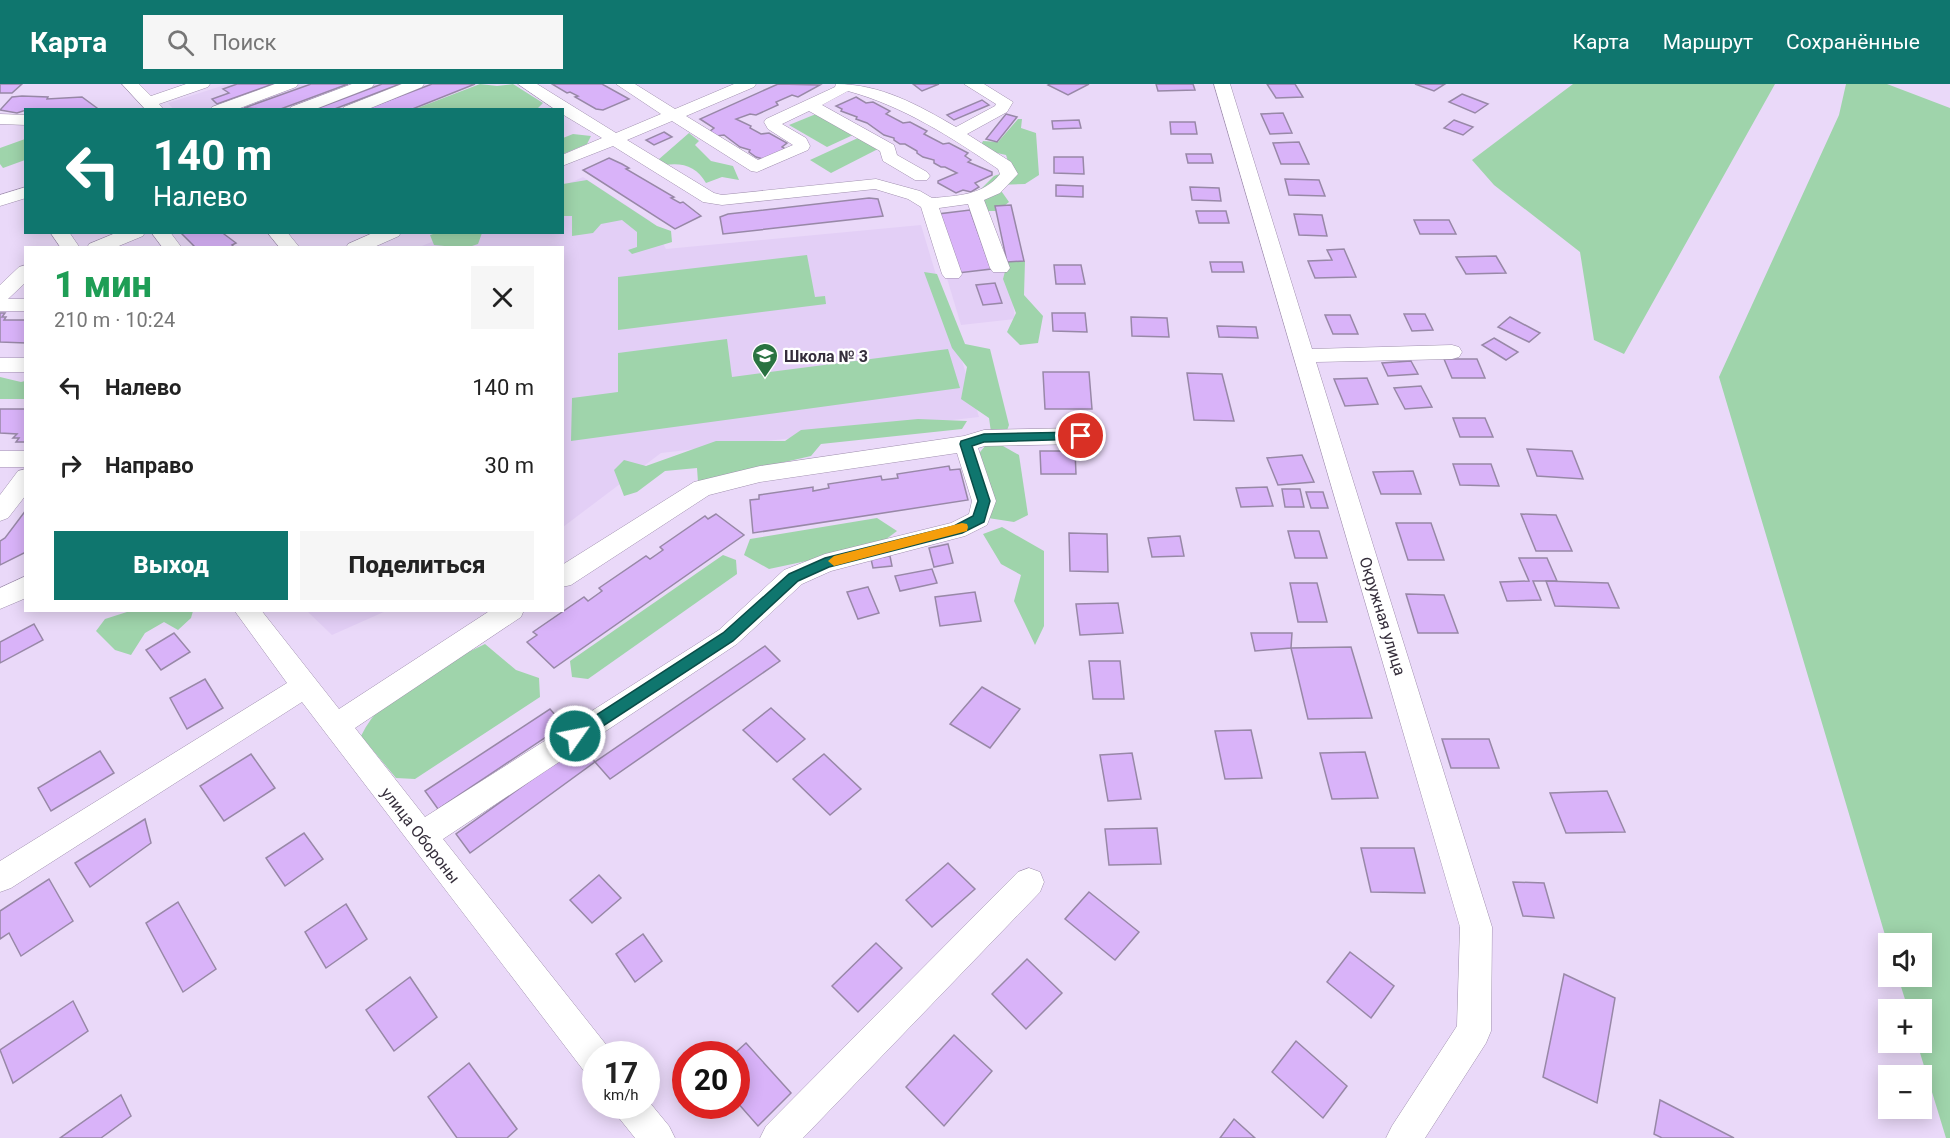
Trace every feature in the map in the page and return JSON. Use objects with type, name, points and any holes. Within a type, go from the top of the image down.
[{"type":"street","points":[[130,84],[152,106],[201,84]]},
{"type":"street","points":[[217,108],[290,84]]},
{"type":"street","points":[[302,108],[366,84]]},
{"type":"street","points":[[355,108],[416,84]]},
{"type":"street","points":[[526,84],[555,107]]},
{"type":"street","points":[[564,112],[709,198],[722,200],[876,184],[914,195],[929,204],[975,199],[1004,182],[1009,174],[1005,166],[956,133],[866,90],[845,85],[841,90],[772,122],[774,126],[800,142],[802,146],[757,167],[673,116],[665,107],[624,84]]},
{"type":"street","points":[[564,160],[748,84]]},
{"type":"street","points":[[956,133],[1001,109],[1005,102],[972,84]]},
{"type":"street","name":"Окружная улица","points":[[1222,84],[1476,927],[1474,1031],[1404,1138]]},
{"type":"street","points":[[809,104],[888,149],[889,157],[921,176]]},
{"type":"street","points":[[0,119],[24,120]]},
{"type":"street","points":[[0,188],[24,191]]},
{"type":"street","points":[[0,201],[24,191]]},
{"type":"street","points":[[975,199],[1000,268]]},
{"type":"street","points":[[929,204],[952,274]]},
{"type":"street","points":[[101,246],[131,234]]},
{"type":"street","points":[[162,234],[171,246]]},
{"type":"street","points":[[278,234],[289,246]]},
{"type":"street","points":[[360,246],[387,234]]},
{"type":"street","points":[[0,296],[24,273]]},
{"type":"street","points":[[0,305],[24,305]]},
{"type":"street","points":[[1305,356],[1452,352]]},
{"type":"street","points":[[0,365],[24,365]]},
{"type":"street","points":[[564,577],[702,489],[760,474],[966,444],[984,438],[1081,436]]},
{"type":"street","points":[[422,836],[728,637],[793,577],[825,563],[957,530],[979,519],[984,501],[966,444]]},
{"type":"street","points":[[0,459],[24,459]]},
{"type":"street","points":[[0,512],[24,480]]},
{"type":"street","points":[[0,599],[24,587]]},
{"type":"street","name":"улица Обороны","points":[[248,612],[582,1041]]},
{"type":"street","points":[[336,726],[509,612]]},
{"type":"street","points":[[0,878],[304,686]]},
{"type":"street","points":[[778,1138],[1029,882]]},
{"type":"street","points":[[642,1119],[657,1138]]},
{"type":"shaded area","points":[[228,84],[400,84],[335,108],[172,108],[168,103]]},
{"type":"shaded area","name":"Школа № 3","points":[[583,177],[650,221],[666,249],[921,225],[979,417],[661,453],[564,526],[564,246],[422,246],[451,234],[564,234],[564,186]]},
{"type":"shaded area","points":[[1008,267],[1015,319],[961,325],[946,275]]},
{"type":"shaded area","points":[[308,612],[384,612],[332,635]]},
{"type":"green space","points":[[480,84],[497,86],[513,84],[543,103],[538,108],[418,108]]},
{"type":"green space","points":[[1573,84],[1775,84],[1624,354],[1594,340],[1580,252],[1494,185],[1472,160]]},
{"type":"green space","points":[[1846,84],[1887,84],[1950,108],[1950,1138],[1946,1138],[1932,1092],[1932,1065],[1924,1065],[1920,1053],[1932,1053],[1932,999],[1905,999],[1901,987],[1932,987],[1932,933],[1884,933],[1719,377],[1839,115]]},
{"type":"green space","points":[[816,114],[853,135],[827,147],[789,125]]},
{"type":"green space","points":[[1018,119],[1022,119],[1021,128],[1036,133],[1039,175],[1025,184],[997,185],[1009,202],[998,211],[987,211],[977,193],[994,176],[1011,170],[1006,155],[979,149],[983,141],[998,142]]},
{"type":"green space","points":[[689,133],[699,141],[695,145],[711,161],[733,166],[739,180],[722,177],[706,183],[694,169],[678,164],[665,165],[658,160]]},
{"type":"green space","points":[[573,134],[591,136],[587,144],[564,154],[564,138]]},
{"type":"green space","points":[[858,138],[878,149],[831,173],[810,160]]},
{"type":"green space","points":[[24,139],[24,160],[3,168],[0,164],[0,148]]},
{"type":"green space","points":[[587,180],[657,226],[671,231],[672,242],[632,254],[628,250],[637,247],[637,232],[622,220],[601,224],[593,233],[572,236],[572,216],[564,216],[564,184]]},
{"type":"green space","points":[[482,234],[478,244],[472,246],[434,245],[430,235]]},
{"type":"green space","points":[[807,255],[815,297],[825,296],[826,304],[618,330],[618,277]]},
{"type":"green space","points":[[1008,260],[1025,261],[1024,295],[1043,316],[1038,343],[1020,345],[1007,332],[1016,313],[1003,279]]},
{"type":"green space","points":[[924,272],[937,274],[965,344],[990,349],[1009,425],[1006,433],[991,432],[989,418],[961,399],[967,367],[952,348]]},
{"type":"green space","points":[[727,339],[732,377],[948,349],[960,388],[571,441],[572,398],[618,392],[618,353]]},
{"type":"green space","points":[[0,377],[24,381],[24,399],[0,399]]},
{"type":"green space","points":[[918,419],[967,421],[962,429],[821,444],[811,456],[698,482],[697,468],[665,471],[637,492],[624,496],[614,470],[624,460],[646,466],[716,441],[785,441],[801,430]]},
{"type":"green space","points":[[985,446],[1003,446],[1019,455],[1028,515],[1014,522],[988,518],[972,462]]},
{"type":"green space","points":[[877,518],[897,531],[877,546],[769,569],[744,555],[750,539]]},
{"type":"green space","points":[[1002,527],[1044,551],[1044,626],[1035,645],[1014,601],[1021,575],[1001,564],[983,534]]},
{"type":"green space","points":[[723,555],[736,560],[737,574],[588,679],[572,677],[570,661]]},
{"type":"green space","points":[[127,612],[193,612],[191,618],[178,630],[164,622],[145,633],[131,655],[115,650],[96,631],[105,619]]},
{"type":"green space","points":[[485,644],[516,670],[539,678],[540,697],[415,779],[396,778],[361,736],[371,719],[384,704],[415,680]]},
{"type":"building","points":[[0,84],[22,84],[12,93],[0,93]]},
{"type":"building","points":[[237,84],[273,84],[217,104],[212,99],[229,93],[223,89]]},
{"type":"building","points":[[311,84],[348,84],[283,108],[244,108]]},
{"type":"building","points":[[382,84],[400,84],[337,108],[318,108]]},
{"type":"building","points":[[432,84],[475,84],[415,108],[368,108]]},
{"type":"building","points":[[552,84],[602,84],[629,99],[603,110],[596,109],[575,97],[578,96],[567,93]]},
{"type":"building","points":[[778,84],[820,85],[798,97],[792,95],[776,102],[778,105],[756,115],[750,114],[736,119],[761,134],[769,133],[787,143],[782,147],[787,150],[766,160],[756,157],[749,152],[750,150],[740,147],[724,135],[716,136],[709,132],[714,128],[700,119]]},
{"type":"building","points":[[913,84],[939,84],[922,91]]},
{"type":"building","points":[[1089,84],[1068,95],[1048,85]]},
{"type":"building","points":[[1156,84],[1193,84],[1195,90],[1158,91]]},
{"type":"building","points":[[1267,84],[1295,84],[1303,97],[1276,98]]},
{"type":"building","points":[[1415,84],[1445,84],[1434,91]]},
{"type":"building","points":[[1462,94],[1488,104],[1475,113],[1449,102]]},
{"type":"building","points":[[12,97],[48,97],[47,99],[82,97],[97,108],[24,108],[24,111],[17,113],[0,110]]},
{"type":"building","points":[[856,97],[866,103],[873,102],[890,111],[886,114],[903,123],[910,122],[927,131],[924,134],[943,144],[949,143],[968,153],[965,156],[971,160],[968,162],[992,172],[992,175],[975,183],[979,187],[971,192],[963,190],[956,193],[938,183],[957,173],[941,167],[934,163],[934,160],[923,157],[917,151],[905,144],[900,144],[894,138],[884,135],[836,106]]},
{"type":"building","points":[[982,100],[989,105],[954,120],[947,115]]},
{"type":"building","points":[[1283,113],[1292,133],[1270,134],[1261,114]]},
{"type":"building","points":[[1006,114],[1017,117],[997,142],[986,139]]},
{"type":"building","points":[[1079,120],[1081,128],[1053,129],[1052,121]]},
{"type":"building","points":[[1454,120],[1473,127],[1463,135],[1444,128]]},
{"type":"building","points":[[1170,122],[1195,122],[1197,134],[1171,134]]},
{"type":"building","points":[[664,132],[672,137],[654,145],[646,140]]},
{"type":"building","points":[[1299,142],[1309,164],[1281,164],[1273,143]]},
{"type":"building","points":[[1186,154],[1211,154],[1213,163],[1188,163]]},
{"type":"building","points":[[1054,157],[1083,157],[1084,174],[1054,173]]},
{"type":"building","points":[[609,158],[674,197],[671,198],[680,203],[683,202],[701,216],[675,229],[583,170]]},
{"type":"building","points":[[1285,179],[1319,180],[1325,196],[1289,195]]},
{"type":"building","points":[[1056,185],[1083,186],[1083,197],[1056,196]]},
{"type":"building","points":[[1190,187],[1219,188],[1221,201],[1192,200]]},
{"type":"building","points":[[869,198],[878,199],[883,216],[723,234],[720,217],[728,214]]},
{"type":"building","points":[[1011,205],[1024,261],[1007,262],[995,206]]},
{"type":"building","points":[[970,210],[991,269],[958,273],[938,214]]},
{"type":"building","points":[[1196,211],[1226,211],[1229,223],[1199,223]]},
{"type":"building","points":[[1294,214],[1322,215],[1327,236],[1299,235]]},
{"type":"building","points":[[1414,220],[1449,220],[1456,234],[1420,234]]},
{"type":"building","points":[[182,234],[224,234],[236,243],[233,246],[194,246]]},
{"type":"building","points":[[1344,249],[1356,277],[1315,278],[1308,261],[1332,260],[1327,250]]},
{"type":"building","points":[[1496,256],[1506,273],[1466,274],[1456,257]]},
{"type":"building","points":[[1210,262],[1242,262],[1244,272],[1212,272]]},
{"type":"building","points":[[1054,265],[1081,265],[1085,284],[1056,284]]},
{"type":"building","points":[[995,283],[1002,303],[983,305],[976,285]]},
{"type":"building","points":[[0,313],[5,313],[2,317],[6,317],[4,320],[24,320],[24,343],[0,342]]},
{"type":"building","points":[[1052,313],[1085,313],[1087,332],[1053,331]]},
{"type":"building","points":[[1404,314],[1425,314],[1433,330],[1412,331]]},
{"type":"building","points":[[1325,315],[1350,315],[1358,334],[1333,334]]},
{"type":"building","points":[[1131,317],[1167,318],[1169,337],[1132,336]]},
{"type":"building","points":[[1510,317],[1540,333],[1529,342],[1498,327]]},
{"type":"building","points":[[1217,326],[1256,327],[1258,338],[1219,337]]},
{"type":"building","points":[[1494,338],[1518,352],[1506,360],[1482,345]]},
{"type":"building","points":[[1444,359],[1477,359],[1485,378],[1452,378]]},
{"type":"building","points":[[1411,361],[1418,374],[1388,376],[1382,363]]},
{"type":"building","points":[[1043,372],[1089,372],[1092,409],[1045,409]]},
{"type":"building","points":[[1187,373],[1222,374],[1234,421],[1194,420]]},
{"type":"building","points":[[1367,378],[1378,404],[1345,406],[1334,379]]},
{"type":"building","points":[[1421,386],[1432,407],[1405,409],[1394,388]]},
{"type":"building","points":[[0,409],[24,409],[24,442],[16,442],[19,438],[13,438],[17,434],[0,433]]},
{"type":"building","points":[[1453,418],[1485,418],[1493,437],[1460,437]]},
{"type":"building","points":[[1527,449],[1572,451],[1583,479],[1537,476]]},
{"type":"building","points":[[1040,451],[1075,451],[1076,474],[1041,474]]},
{"type":"building","points":[[1302,455],[1314,482],[1278,485],[1267,458]]},
{"type":"building","points":[[1453,464],[1491,464],[1499,486],[1460,485]]},
{"type":"building","points":[[949,466],[950,470],[960,469],[968,500],[753,533],[750,500],[759,499],[759,495],[813,487],[813,491],[829,488],[828,484],[881,476],[882,480],[898,478],[897,474]]},
{"type":"building","points":[[1413,471],[1421,494],[1381,494],[1373,472]]},
{"type":"building","points":[[1267,487],[1273,506],[1241,507],[1236,488]]},
{"type":"building","points":[[1282,489],[1300,489],[1304,507],[1285,507]]},
{"type":"building","points":[[1306,492],[1323,492],[1328,508],[1311,508]]},
{"type":"building","points":[[24,513],[24,553],[0,565],[0,541],[5,538]]},
{"type":"building","points":[[716,514],[744,535],[554,668],[527,642],[537,635],[533,632],[584,597],[588,601],[602,591],[599,588],[646,556],[650,559],[663,550],[660,547],[705,516],[708,519]]},
{"type":"building","points":[[1521,514],[1556,515],[1572,551],[1536,551]]},
{"type":"building","points":[[1396,523],[1431,523],[1444,560],[1408,560]]},
{"type":"building","points":[[1288,531],[1319,531],[1327,558],[1295,558]]},
{"type":"building","points":[[1069,533],[1107,534],[1108,572],[1070,571]]},
{"type":"building","points":[[1180,536],[1184,556],[1152,557],[1148,538]]},
{"type":"building","points":[[948,544],[953,563],[934,567],[929,548]]},
{"type":"building","points":[[890,556],[892,566],[873,568],[871,559]]},
{"type":"building","points":[[1519,558],[1547,558],[1557,581],[1533,581],[1541,600],[1507,601],[1500,582],[1529,581]]},
{"type":"building","points":[[932,569],[937,583],[900,591],[895,576]]},
{"type":"building","points":[[1546,581],[1608,583],[1619,608],[1555,606]]},
{"type":"building","points":[[1290,583],[1317,583],[1327,622],[1298,622]]},
{"type":"building","points":[[868,587],[879,613],[858,619],[847,592]]},
{"type":"building","points":[[975,592],[981,621],[940,626],[935,597]]},
{"type":"building","points":[[1406,594],[1444,595],[1458,633],[1418,633]]},
{"type":"building","points":[[1118,603],[1123,633],[1080,635],[1076,604]]},
{"type":"building","points":[[34,624],[43,640],[0,663],[0,642]]},
{"type":"building","points":[[174,633],[190,652],[161,670],[146,650]]},
{"type":"building","points":[[1251,633],[1292,633],[1291,648],[1255,651]]},
{"type":"building","points":[[765,646],[780,661],[610,779],[595,762]]},
{"type":"building","points":[[1351,647],[1372,718],[1308,719],[1291,648]]},
{"type":"building","points":[[1089,661],[1120,661],[1124,699],[1093,699]]},
{"type":"building","points":[[205,679],[223,708],[187,729],[170,698]]},
{"type":"building","points":[[982,687],[1020,709],[990,748],[950,724]]},
{"type":"building","points":[[771,708],[805,739],[777,762],[743,730]]},
{"type":"building","points":[[550,709],[564,725],[438,809],[425,791]]},
{"type":"building","points":[[1251,730],[1262,778],[1225,779],[1215,731]]},
{"type":"building","points":[[1442,739],[1489,739],[1499,768],[1451,768]]},
{"type":"building","points":[[580,745],[595,762],[470,853],[456,834]]},
{"type":"building","points":[[100,751],[114,773],[51,811],[38,788]]},
{"type":"building","points":[[1365,752],[1378,798],[1332,799],[1320,753]]},
{"type":"building","points":[[1132,753],[1141,799],[1108,801],[1100,755]]},
{"type":"building","points":[[251,754],[275,788],[224,821],[200,786]]},
{"type":"building","points":[[824,754],[861,789],[830,815],[793,779]]},
{"type":"building","points":[[1607,791],[1625,832],[1566,833],[1550,793]]},
{"type":"building","points":[[145,819],[151,843],[90,887],[75,863]]},
{"type":"building","points":[[1157,828],[1161,864],[1109,865],[1105,829]]},
{"type":"building","points":[[304,833],[323,859],[285,886],[266,858]]},
{"type":"building","points":[[1361,848],[1414,848],[1425,893],[1371,892]]},
{"type":"building","points":[[948,863],[975,889],[932,927],[906,900]]},
{"type":"building","points":[[599,875],[621,898],[592,923],[570,900]]},
{"type":"building","points":[[49,879],[73,921],[21,956],[9,933],[0,939],[0,911]]},
{"type":"building","points":[[1513,882],[1544,883],[1554,918],[1523,916]]},
{"type":"building","points":[[1089,892],[1139,932],[1115,960],[1065,919]]},
{"type":"building","points":[[178,902],[216,969],[183,992],[146,923]]},
{"type":"building","points":[[346,904],[367,939],[326,968],[305,932]]},
{"type":"building","points":[[643,934],[662,961],[635,982],[616,954]]},
{"type":"building","points":[[876,943],[902,968],[858,1012],[832,986]]},
{"type":"building","points":[[1350,952],[1394,986],[1371,1018],[1327,982]]},
{"type":"building","points":[[1027,959],[1062,993],[1026,1029],[992,994]]},
{"type":"building","points":[[1564,974],[1615,998],[1597,1103],[1543,1077]]},
{"type":"building","points":[[410,977],[437,1017],[394,1051],[366,1010]]},
{"type":"building","points":[[73,1001],[88,1031],[13,1083],[0,1050]]},
{"type":"building","points":[[954,1035],[992,1071],[944,1126],[906,1087]]},
{"type":"building","points":[[1296,1041],[1347,1086],[1323,1118],[1272,1072]]},
{"type":"building","points":[[750,1047],[791,1093],[758,1126],[750,1117]]},
{"type":"building","points":[[469,1063],[517,1129],[507,1138],[457,1138],[428,1097]]},
{"type":"building","points":[[121,1095],[131,1116],[101,1138],[60,1138]]},
{"type":"building","points":[[1660,1100],[1734,1138],[1662,1138],[1654,1134]]},
{"type":"building","points":[[1234,1119],[1255,1138],[1220,1138]]},
{"type":"slow traffic","points":[[834,561],[962,527]]},
{"type":"place","name":"Школа № 3","points":[[765,379]]},
{"type":"route","points":[[575,736],[728,637],[793,577],[825,563],[957,530],[979,519],[984,501],[966,444],[984,438],[1081,436]]}]
